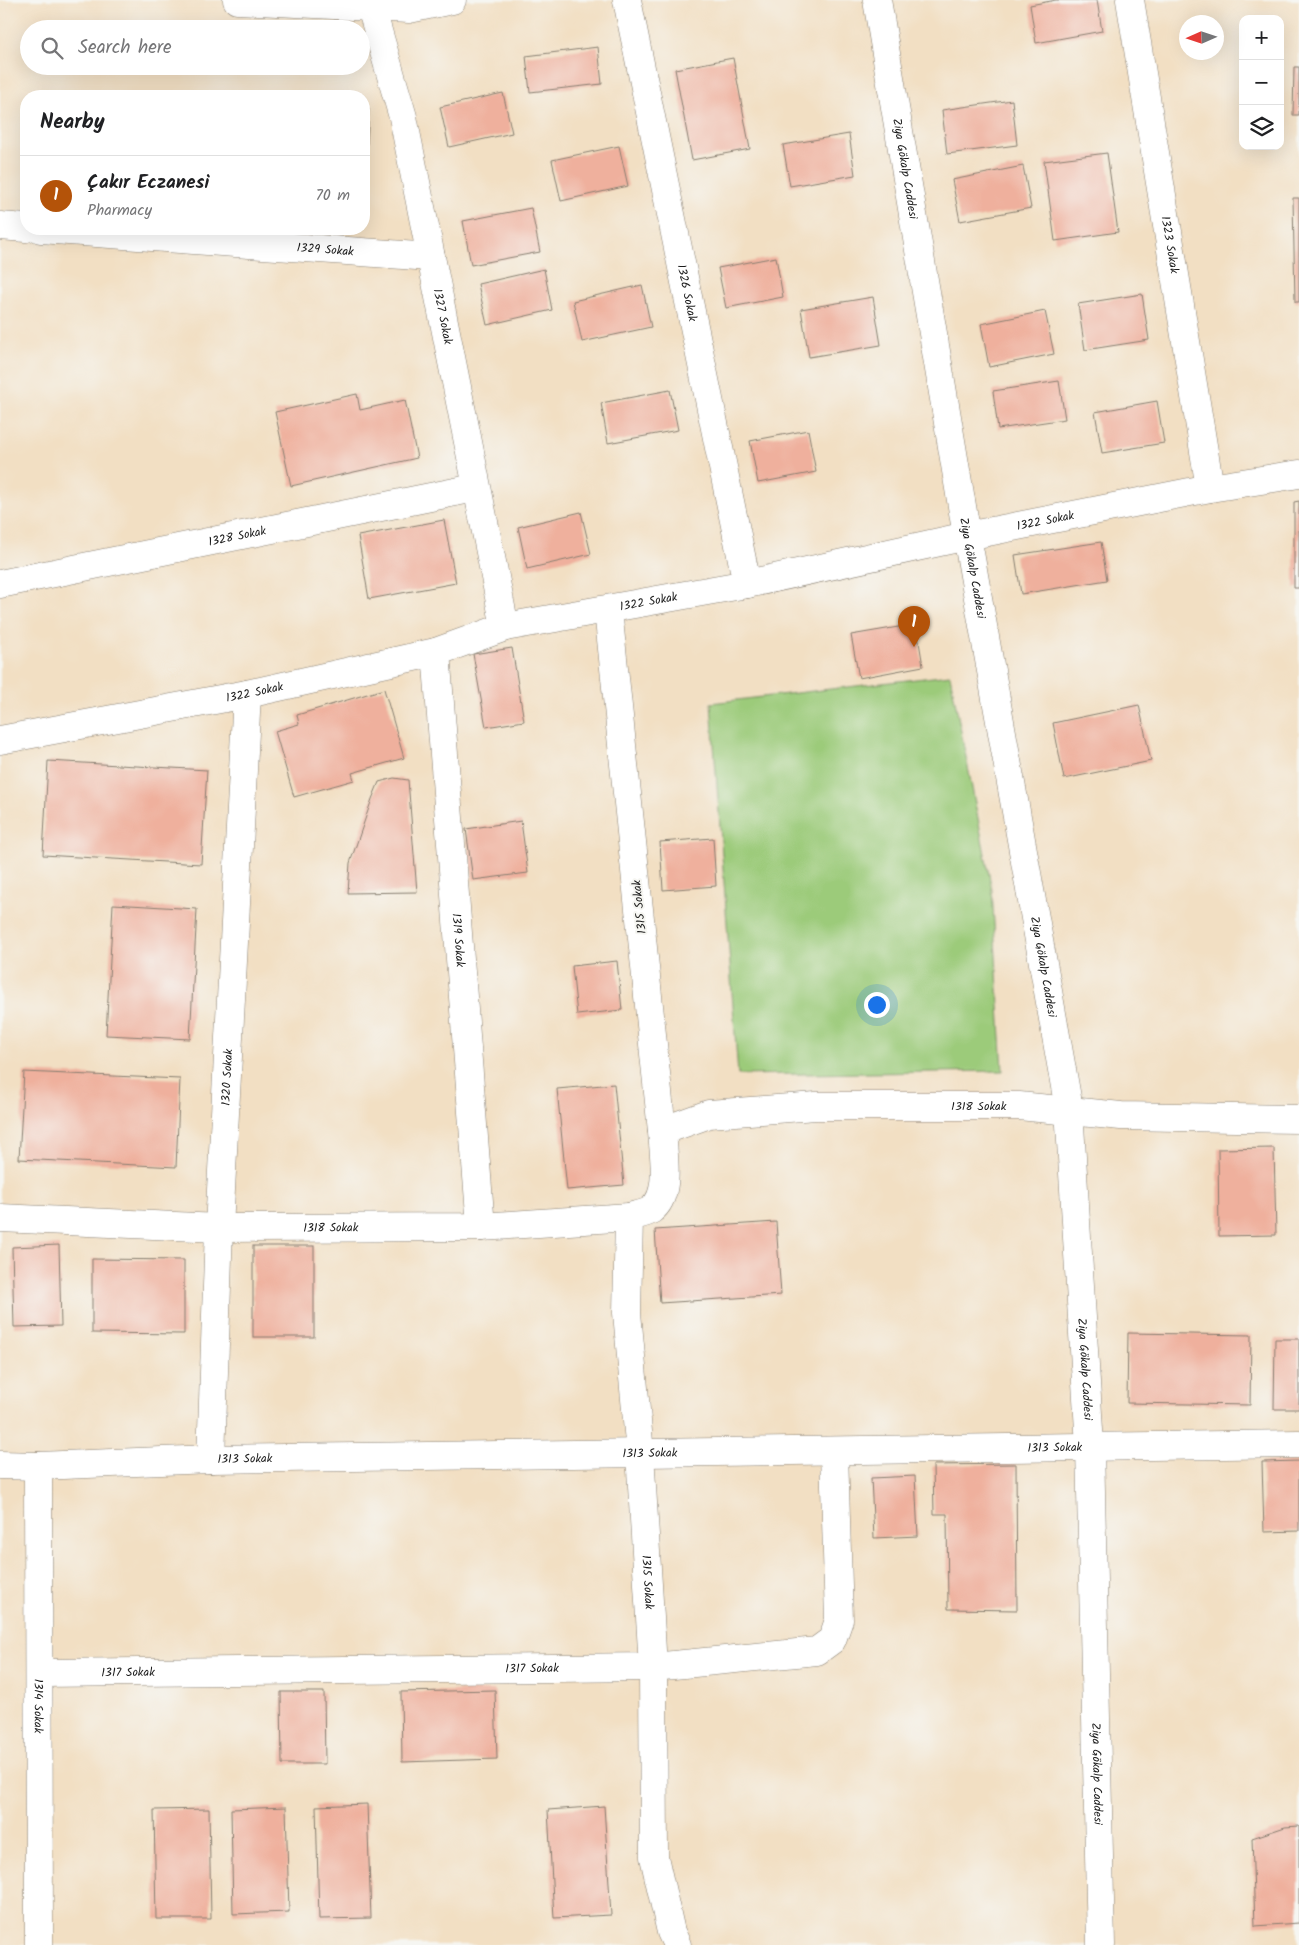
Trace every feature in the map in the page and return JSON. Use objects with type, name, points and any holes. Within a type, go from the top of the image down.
[{"type":"street","points":[[237,0],[409,8],[452,0]]},
{"type":"street","name":"1326 Sokak","points":[[627,0],[747,584]]},
{"type":"street","name":"Ziya Gökalp Caddesi","points":[[877,0],[967,536],[1069,1110],[1090,1446],[1101,1945]]},
{"type":"street","name":"1323 Sokak","points":[[1130,0],[1210,488]]},
{"type":"street","name":"1327 Sokak","points":[[371,7],[403,117],[475,488],[505,628]]},
{"type":"street","points":[[0,226],[20,228]]},
{"type":"street","name":"1329 Sokak","points":[[125,235],[431,257]]},
{"type":"street","name":"1322 Sokak","points":[[0,740],[247,694],[436,652],[505,628],[747,584],[967,536],[1210,488],[1299,474]]},
{"type":"street","name":"1328 Sokak","points":[[0,584],[475,488]]},
{"type":"street","name":"1315 Sokak","points":[[608,610],[662,1131],[664,1183],[658,1203]]},
{"type":"street","name":"1319 Sokak","points":[[436,652],[482,1228]]},
{"type":"street","name":"1320 Sokak","points":[[211,1459],[219,1228],[247,694]]},
{"type":"street","name":"1318 Sokak","points":[[662,1131],[709,1114],[816,1106],[1019,1106],[1121,1116],[1299,1119]]},
{"type":"street","name":"1318 Sokak","points":[[0,1218],[219,1228],[482,1228],[629,1217],[649,1211],[658,1203]]},
{"type":"street","name":"1315 Sokak","points":[[629,1217],[627,1313],[640,1453],[653,1667],[654,1857],[671,1932],[677,1945]]},
{"type":"street","name":"1313 Sokak","points":[[0,1465],[38,1466],[211,1459],[834,1452],[1090,1446],[1299,1444]]},
{"type":"street","name":"1317 Sokak","points":[[40,1673],[653,1667],[817,1651],[832,1640],[839,1620],[834,1452]]},
{"type":"street","name":"1314 Sokak","points":[[38,1466],[40,1673],[39,1945]]},
{"type":"green space","points":[[950,675],[992,890],[1003,1071],[738,1075],[711,703]]},
{"type":"building","points":[[1056,0],[1097,0],[1102,31],[1036,43],[1030,5]]},
{"type":"building","points":[[598,47],[602,84],[530,92],[526,56]]},
{"type":"building","points":[[733,58],[750,149],[692,160],[675,69]]},
{"type":"building","points":[[1294,67],[1299,67],[1299,115],[1293,115]]},
{"type":"building","points":[[503,93],[512,133],[449,147],[440,107]]},
{"type":"building","points":[[1012,100],[1017,145],[947,154],[942,110]]},
{"type":"building","points":[[849,134],[855,175],[790,186],[783,145]]},
{"type":"building","points":[[619,146],[628,186],[561,201],[552,160]]},
{"type":"building","points":[[1107,153],[1118,232],[1055,241],[1044,161]]},
{"type":"building","points":[[1023,166],[1031,208],[960,221],[952,180]]},
{"type":"building","points":[[1293,198],[1299,198],[1299,302],[1295,302]]},
{"type":"building","points":[[531,208],[540,252],[471,265],[463,221]]},
{"type":"building","points":[[776,257],[783,297],[726,308],[718,268]]},
{"type":"building","points":[[544,269],[552,310],[487,325],[478,284]]},
{"type":"building","points":[[642,285],[651,327],[582,342],[573,301]]},
{"type":"building","points":[[1142,294],[1149,340],[1085,350],[1078,304]]},
{"type":"building","points":[[873,297],[881,345],[809,357],[801,309]]},
{"type":"building","points":[[1045,311],[1054,354],[989,367],[981,324]]},
{"type":"building","points":[[1059,381],[1065,419],[998,429],[993,391]]},
{"type":"building","points":[[670,390],[678,430],[608,443],[601,403]]},
{"type":"building","points":[[357,394],[360,410],[405,400],[417,458],[291,486],[275,412]]},
{"type":"building","points":[[1157,401],[1164,443],[1102,453],[1095,412]]},
{"type":"building","points":[[808,430],[816,472],[758,483],[750,441]]},
{"type":"building","points":[[1299,501],[1299,588],[1294,588],[1294,502]]},
{"type":"building","points":[[581,512],[591,554],[527,569],[518,527]]},
{"type":"building","points":[[444,520],[456,583],[369,599],[358,536]]},
{"type":"building","points":[[1101,542],[1107,580],[1021,594],[1015,555]]},
{"type":"building","points":[[916,624],[923,666],[859,678],[851,635]]},
{"type":"building","points":[[512,648],[524,721],[486,727],[473,654]]},
{"type":"building","points":[[384,689],[404,758],[352,773],[354,780],[294,797],[275,731],[299,724],[297,715]]},
{"type":"building","points":[[1139,705],[1151,761],[1064,779],[1053,723]]},
{"type":"building","points":[[48,761],[207,770],[201,864],[43,855]]},
{"type":"building","points":[[394,778],[408,780],[417,892],[348,893],[350,863],[372,799],[379,782]]},
{"type":"building","points":[[521,821],[528,873],[473,880],[466,829]]},
{"type":"building","points":[[713,838],[716,886],[663,890],[660,842]]},
{"type":"building","points":[[113,904],[197,909],[190,1039],[106,1035]]},
{"type":"building","points":[[617,961],[622,1010],[577,1015],[572,966]]},
{"type":"building","points":[[24,1072],[180,1079],[176,1167],[19,1159]]},
{"type":"building","points":[[614,1084],[624,1185],[567,1190],[557,1089]]},
{"type":"building","points":[[1274,1148],[1276,1235],[1219,1236],[1218,1149]]},
{"type":"building","points":[[776,1222],[781,1295],[660,1303],[655,1230]]},
{"type":"building","points":[[59,1245],[61,1326],[14,1327],[12,1247]]},
{"type":"building","points":[[253,1246],[314,1246],[314,1337],[253,1337]]},
{"type":"building","points":[[92,1259],[184,1260],[184,1334],[92,1333]]},
{"type":"building","points":[[1128,1333],[1251,1335],[1250,1405],[1127,1403]]},
{"type":"building","points":[[1275,1339],[1299,1339],[1299,1409],[1274,1409]]},
{"type":"building","points":[[1299,1461],[1299,1531],[1264,1532],[1262,1462]]},
{"type":"building","points":[[1016,1464],[1017,1610],[948,1609],[947,1514],[934,1514],[933,1465]]},
{"type":"building","points":[[915,1476],[918,1536],[874,1538],[871,1478]]},
{"type":"building","points":[[495,1690],[497,1759],[402,1762],[401,1692]]},
{"type":"building","points":[[281,1692],[324,1692],[325,1764],[282,1764]]},
{"type":"building","points":[[367,1804],[371,1918],[319,1919],[316,1806]]},
{"type":"building","points":[[604,1806],[611,1915],[554,1918],[548,1810]]},
{"type":"building","points":[[286,1807],[289,1912],[233,1914],[231,1809]]},
{"type":"building","points":[[209,1809],[211,1919],[156,1919],[154,1810]]},
{"type":"building","points":[[1299,1826],[1299,1923],[1255,1926],[1252,1838],[1285,1827]]},
{"type":"place","name":"Çakır Eczanesi","points":[[914,647]]}]
